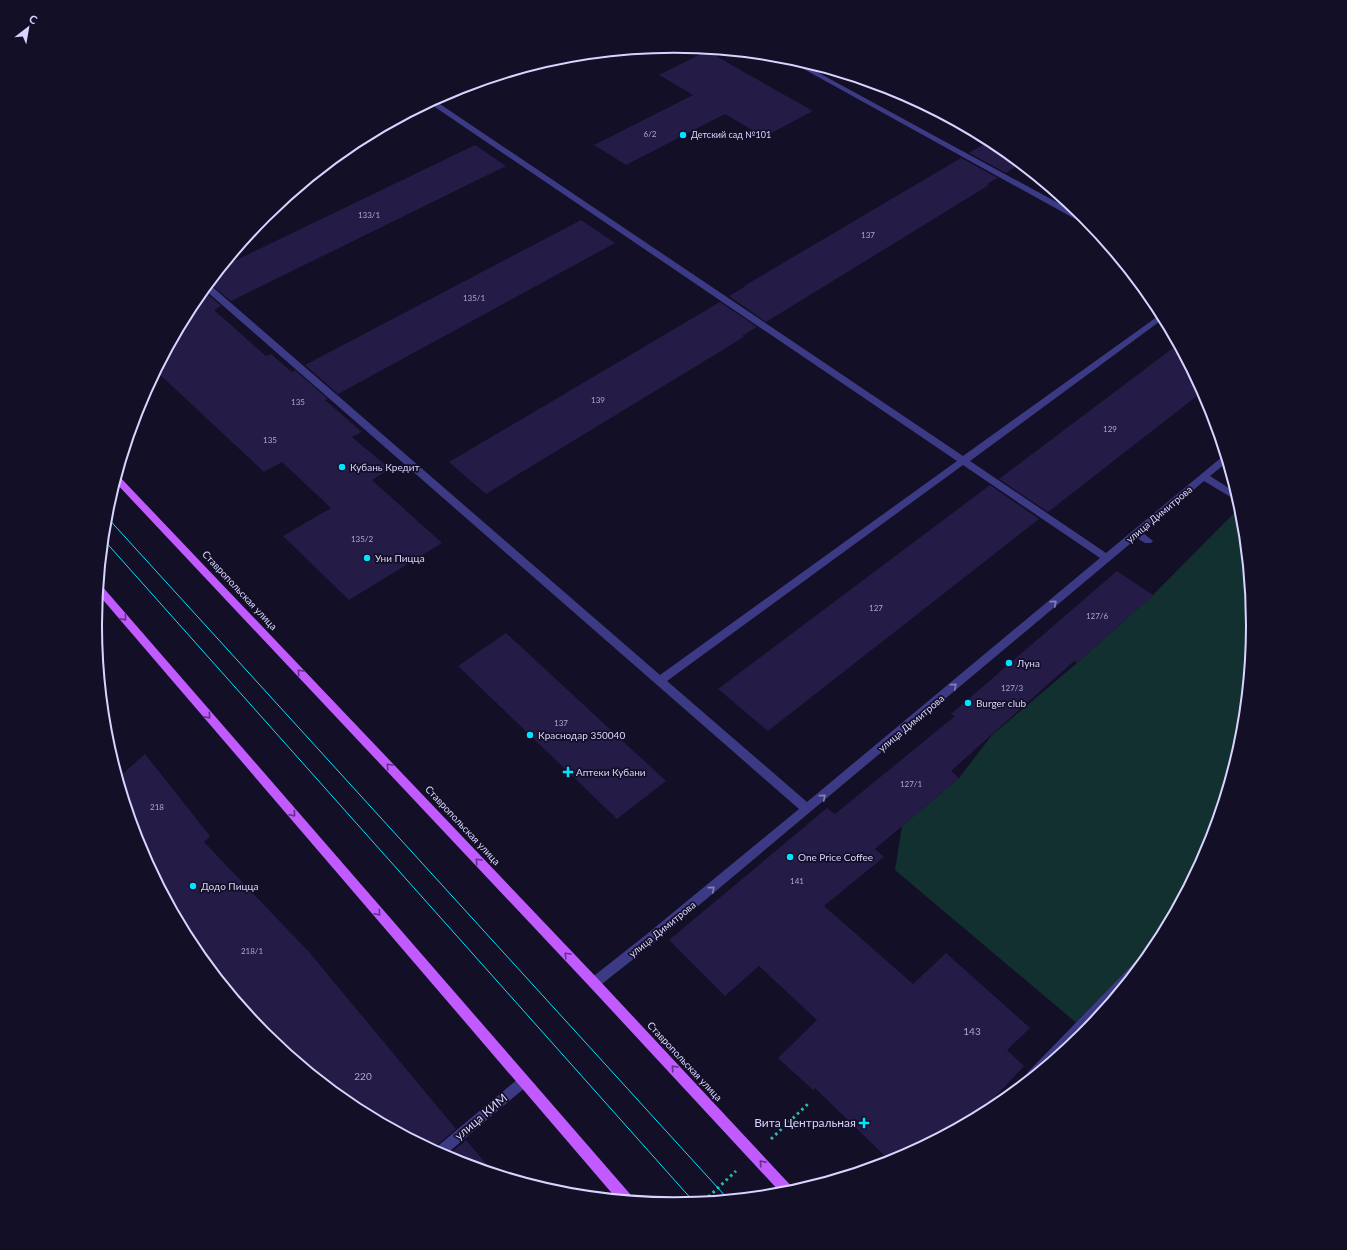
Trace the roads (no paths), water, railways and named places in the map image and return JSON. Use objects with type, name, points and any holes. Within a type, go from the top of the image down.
[{"type":"main road","name":"Ставропольская улица","points":[[120,481],[784,1186]]},
{"type":"main road","points":[[103,594],[621,1194]]},
{"type":"street","points":[[806,69],[1068,212]]},
{"type":"street","points":[[437,105],[1107,558]]},
{"type":"street","points":[[211,290],[807,809]]},
{"type":"street","points":[[660,681],[1157,320]]},
{"type":"street","name":"улица Димитрова","points":[[594,984],[807,809],[1221,462]]},
{"type":"street","points":[[1204,477],[1230,493]]},
{"type":"street","points":[[1137,533],[1148,541]]},
{"type":"street","points":[[1074,1033],[1104,1002]]},
{"type":"street","name":"улица КИМ","points":[[443,1148],[523,1082]]},
{"type":"tram line","points":[[111,521],[724,1195]]},
{"type":"tram line","points":[[107,544],[689,1197]]},
{"type":"place","name":"Детский сад №101","points":[[683,135]]},
{"type":"place","name":"Кубань Кредит","points":[[342,467]]},
{"type":"place","name":"Уни Пицца","points":[[367,558]]},
{"type":"place","name":"Луна","points":[[1009,663]]},
{"type":"place","name":"Burger club","points":[[968,703]]},
{"type":"place","name":"Краснодар 350040","points":[[530,735]]},
{"type":"place","name":"Аптеки Кубани","points":[[568,772]]},
{"type":"place","name":"One Price Coffee","points":[[790,857]]},
{"type":"place","name":"Додо Пицца","points":[[193,886]]},
{"type":"place","name":"Вита Центральная","points":[[864,1123]]}]
